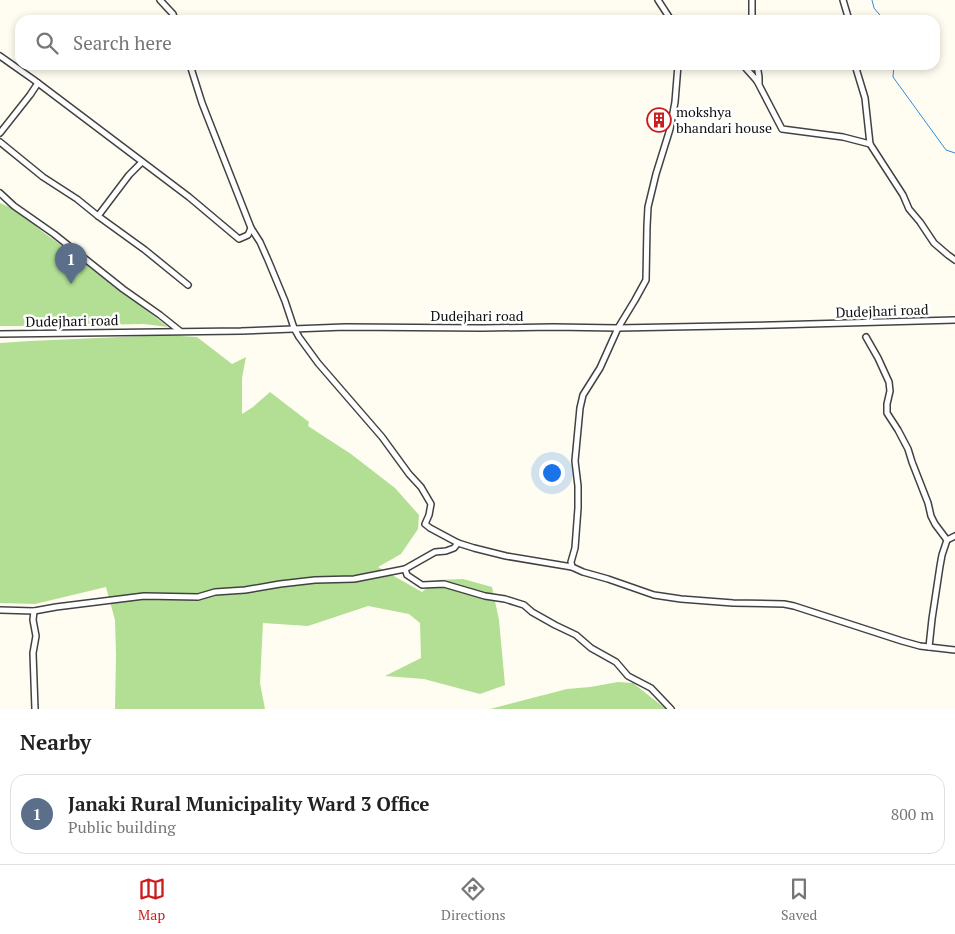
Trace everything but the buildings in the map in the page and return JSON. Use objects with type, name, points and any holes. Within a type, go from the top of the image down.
[{"type":"street","points":[[160,0],[173,15]]},
{"type":"street","points":[[658,0],[667,15]]},
{"type":"street","points":[[752,0],[752,15]]},
{"type":"street","points":[[843,0],[848,15]]},
{"type":"street","points":[[0,56],[15,67]]},
{"type":"street","points":[[20,70],[189,197],[239,239],[248,235],[251,228]]},
{"type":"street","points":[[192,70],[202,103],[251,228],[268,260],[299,338],[318,363],[382,437],[421,487],[430,504],[429,515],[425,524],[430,528],[458,543],[474,548],[506,556],[572,567],[642,592],[665,598],[733,603],[784,604],[902,641],[955,650]]},
{"type":"street","points":[[572,567],[571,562],[575,548],[578,508],[575,460],[582,394],[600,368],[618,328],[646,280],[648,207],[670,129],[675,102],[678,70]]},
{"type":"street","points":[[748,70],[757,81],[782,129],[843,137],[870,144]]},
{"type":"street","points":[[757,81],[758,83],[758,70]]},
{"type":"street","points":[[857,70],[865,98],[870,144],[903,195],[909,209],[934,243],[955,260]]},
{"type":"street","points":[[0,133],[38,83]]},
{"type":"street","points":[[0,142],[30,167],[131,240],[188,285]]},
{"type":"street","points":[[98,216],[129,175],[142,162]]},
{"type":"street","points":[[0,193],[14,206],[54,234],[180,332]]},
{"type":"street","name":"Dudejhari road","points":[[0,334],[241,331],[345,327],[618,328],[955,320]]},
{"type":"street","points":[[866,337],[878,358],[888,382],[890,391],[887,413],[908,449],[931,516],[947,540]]},
{"type":"street","points":[[929,647],[942,555],[947,540],[955,536]]},
{"type":"street","points":[[0,610],[34,611],[144,596],[198,597],[216,592],[245,590],[280,584],[316,580],[354,579],[404,569],[436,552],[454,548],[458,543]]},
{"type":"street","points":[[404,569],[407,575],[422,585],[444,584],[524,605],[532,612],[576,635],[591,648],[616,662],[628,676],[651,688],[671,709]]},
{"type":"street","points":[[34,611],[33,620],[36,636],[33,653],[35,709]]},
{"type":"green space","points":[[0,203],[14,209],[168,327],[144,324],[0,326]]},
{"type":"green space","points":[[165,335],[197,337],[232,364],[246,357],[242,378],[242,414],[270,392],[309,422],[308,426],[351,454],[395,488],[419,515],[418,529],[401,554],[378,567],[422,592],[436,580],[463,579],[492,587],[499,620],[505,685],[480,694],[424,679],[385,676],[421,658],[420,623],[409,614],[368,606],[308,626],[263,623],[260,683],[265,709],[115,709],[115,620],[106,587],[35,604],[0,603],[0,343]]},
{"type":"green space","points":[[618,682],[633,683],[666,709],[490,709],[567,689]]},
{"type":"waterway","points":[[872,0],[874,8],[880,15]]},
{"type":"waterway","points":[[894,70],[893,77],[946,150],[955,153]]},
{"type":"place","name":"mokshya bhandari house","points":[[659,120]]},
{"type":"place","name":"Janaki Rural Municipality Ward 3 Office","points":[[71,284]]}]
